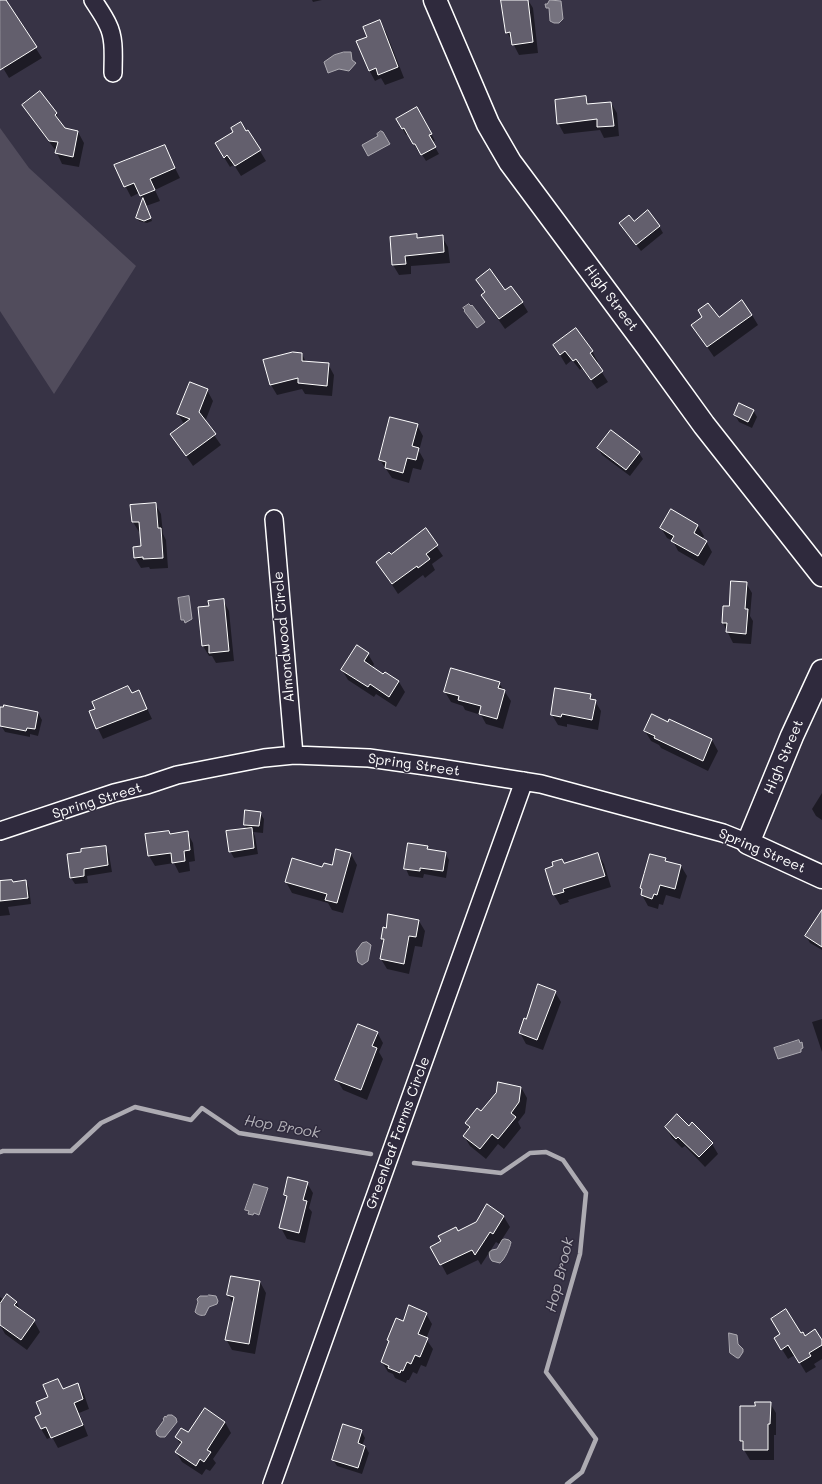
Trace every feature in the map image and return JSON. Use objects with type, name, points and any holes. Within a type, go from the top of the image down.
[{"type":"street","points":[[93,0],[111,33],[113,45],[113,73]]},
{"type":"street","name":"High Street","points":[[435,0],[488,124],[510,162],[704,425],[822,575]]},
{"type":"street","name":"Almondwood Circle","points":[[274,519],[294,755]]},
{"type":"street","name":"High Street","points":[[748,842],[792,736],[822,671]]},
{"type":"street","name":"Spring Street","points":[[0,831],[114,793],[147,785],[177,775],[264,758],[294,755],[369,758],[541,784],[723,833],[748,842],[822,877]]},
{"type":"street","name":"Greenleaf Farms Circle","points":[[272,1484],[524,781]]},
{"type":"shaded area","points":[[550,0],[561,1],[563,19],[559,23],[550,21],[549,8],[546,8],[545,4],[547,4]]},
{"type":"shaded area","points":[[344,52],[351,52],[352,60],[356,63],[349,71],[339,69],[328,73],[324,62],[334,55]]},
{"type":"shaded area","points":[[0,128],[29,168],[136,266],[54,394],[0,311]]},
{"type":"shaded area","points":[[381,131],[390,144],[368,156],[362,145],[378,136],[377,134]]},
{"type":"shaded area","points":[[469,304],[471,306],[472,305],[485,322],[477,328],[463,308]]},
{"type":"shaded area","points":[[189,596],[192,619],[185,623],[184,620],[181,620],[178,598]]},
{"type":"shaded area","points":[[367,942],[371,945],[368,961],[362,965],[358,962],[356,951],[362,943]]},
{"type":"shaded area","points":[[799,1040],[800,1043],[802,1042],[803,1048],[801,1049],[801,1052],[778,1059],[774,1048]]},
{"type":"shaded area","points":[[254,1184],[268,1188],[259,1215],[254,1213],[253,1215],[248,1214],[249,1211],[245,1210]]},
{"type":"shaded area","points":[[505,1239],[511,1242],[505,1256],[500,1263],[492,1261],[489,1252],[497,1249],[502,1240]]},
{"type":"shaded area","points":[[200,1296],[216,1296],[218,1301],[217,1304],[209,1307],[205,1315],[197,1314],[195,1312],[198,1302],[197,1299]]},
{"type":"shaded area","points":[[729,1333],[737,1335],[738,1344],[743,1349],[743,1352],[739,1358],[730,1353]]},
{"type":"shaded area","points":[[168,1415],[172,1415],[176,1418],[177,1422],[165,1437],[160,1437],[157,1435],[156,1431],[164,1420],[163,1419],[165,1416],[166,1417]]},
{"type":"building","points":[[0,0],[6,0],[37,47],[0,70]]},
{"type":"building","points":[[501,0],[528,0],[533,42],[512,45],[510,32],[506,33]]},
{"type":"building","points":[[380,20],[398,67],[378,75],[376,68],[369,71],[356,41],[367,37],[363,27]]},
{"type":"building","points":[[40,91],[57,113],[55,115],[65,128],[78,131],[73,157],[55,153],[58,142],[49,141],[22,105]]},
{"type":"building","points":[[586,96],[587,104],[611,102],[614,126],[597,127],[597,119],[557,124],[555,100]]},
{"type":"building","points":[[417,107],[432,134],[429,135],[436,147],[421,155],[404,128],[402,129],[396,119]]},
{"type":"building","points":[[241,122],[261,150],[235,166],[227,155],[224,158],[215,143],[233,132],[231,128]]},
{"type":"building","points":[[165,145],[175,168],[150,179],[155,190],[140,196],[134,183],[124,187],[114,165]]},
{"type":"building","points":[[143,198],[151,218],[144,221],[136,218]]},
{"type":"building","points":[[648,210],[660,226],[636,245],[619,223],[629,215],[634,221]]},
{"type":"building","points":[[417,234],[417,238],[443,235],[444,252],[405,256],[406,264],[392,265],[390,237]]},
{"type":"building","points":[[490,269],[505,290],[511,286],[523,302],[499,319],[481,295],[485,292],[476,280]]},
{"type":"building","points":[[742,300],[752,315],[707,347],[691,325],[702,317],[698,310],[708,303],[719,317]]},
{"type":"building","points":[[576,328],[593,351],[590,353],[603,371],[591,380],[576,359],[573,361],[565,351],[560,355],[553,345]]},
{"type":"building","points":[[293,352],[302,353],[302,361],[329,363],[327,386],[298,383],[298,378],[270,385],[263,360]]},
{"type":"building","points":[[190,382],[208,389],[199,412],[216,434],[186,456],[170,434],[190,419],[177,414]]},
{"type":"building","points":[[739,403],[754,410],[748,422],[734,415]]},
{"type":"building","points":[[390,417],[418,424],[412,446],[419,448],[416,460],[407,458],[403,473],[385,468],[386,462],[379,460]]},
{"type":"building","points":[[611,430],[640,452],[626,470],[597,448]]},
{"type":"building","points":[[156,503],[158,528],[161,528],[163,558],[134,558],[133,547],[141,546],[139,522],[132,522],[130,505]]},
{"type":"building","points":[[671,509],[698,525],[694,533],[707,541],[698,556],[671,541],[674,536],[660,528]]},
{"type":"building","points":[[426,528],[438,545],[426,554],[430,559],[418,568],[417,566],[392,584],[376,562],[389,552],[391,554]]},
{"type":"building","points":[[731,581],[747,582],[745,609],[748,609],[746,634],[726,632],[727,623],[722,623],[723,606],[729,606]]},
{"type":"building","points":[[224,599],[229,651],[209,653],[209,645],[202,646],[198,607],[209,606],[208,601]]},
{"type":"building","points":[[357,645],[369,653],[364,661],[383,674],[385,672],[399,681],[389,697],[370,684],[368,687],[341,670]]},
{"type":"building","points":[[451,668],[500,682],[498,688],[505,690],[497,719],[479,714],[481,706],[458,700],[459,696],[444,692]]},
{"type":"building","points":[[128,686],[132,693],[139,690],[147,709],[96,729],[89,711],[95,709],[92,702]]},
{"type":"building","points":[[555,688],[591,694],[590,699],[596,700],[592,720],[562,714],[561,717],[551,715]]},
{"type":"building","points":[[4,705],[38,712],[35,729],[27,728],[26,731],[0,726],[0,707],[3,707]]},
{"type":"building","points":[[652,714],[668,722],[669,719],[712,739],[703,761],[654,738],[655,736],[644,731]]},
{"type":"building","points":[[245,810],[261,812],[259,826],[244,825]]},
{"type":"building","points":[[252,828],[254,848],[229,852],[226,831]]},
{"type":"building","points":[[169,831],[170,834],[188,831],[190,850],[184,851],[185,861],[172,863],[171,853],[148,856],[145,834]]},
{"type":"building","points":[[408,843],[428,846],[427,849],[446,852],[443,871],[420,868],[420,871],[404,869]]},
{"type":"building","points":[[106,846],[108,865],[84,869],[84,876],[70,878],[67,854],[81,852],[81,849]]},
{"type":"building","points":[[336,849],[351,853],[337,903],[325,900],[327,894],[285,882],[292,858],[322,867],[324,863],[332,865]]},
{"type":"building","points":[[598,853],[605,876],[563,889],[564,892],[553,895],[545,869],[553,866],[552,862],[562,859],[564,863]]},
{"type":"building","points":[[650,854],[666,858],[665,861],[681,865],[675,889],[660,885],[657,895],[654,894],[652,899],[641,895],[642,889],[640,888]]},
{"type":"building","points":[[12,880],[13,882],[26,880],[28,898],[0,901],[0,881]]},
{"type":"building","points":[[822,910],[822,947],[805,936]]},
{"type":"building","points":[[388,914],[419,920],[416,937],[409,936],[404,964],[380,959],[384,939],[381,939],[383,927],[386,928]]},
{"type":"building","points":[[538,984],[556,991],[537,1040],[519,1033],[524,1018],[526,1019]]},
{"type":"building","points":[[358,1024],[378,1032],[372,1046],[377,1048],[361,1090],[335,1080]]},
{"type":"building","points":[[498,1082],[521,1087],[519,1102],[511,1113],[516,1117],[498,1139],[492,1134],[480,1149],[463,1136],[470,1127],[465,1123],[477,1108],[481,1111],[496,1093]]},
{"type":"building","points":[[677,1114],[689,1126],[692,1122],[713,1143],[699,1157],[678,1137],[676,1139],[665,1127]]},
{"type":"building","points":[[288,1177],[308,1182],[303,1200],[307,1201],[299,1233],[279,1228],[287,1196],[284,1195]]},
{"type":"building","points":[[487,1204],[504,1216],[493,1234],[490,1232],[475,1255],[472,1250],[440,1265],[430,1247],[441,1241],[438,1236],[456,1227],[458,1231],[476,1222]]},
{"type":"building","points":[[231,1276],[260,1281],[249,1344],[225,1340],[234,1297],[227,1295]]},
{"type":"building","points":[[7,1294],[17,1302],[14,1305],[35,1320],[21,1340],[0,1325],[0,1304]]},
{"type":"building","points":[[409,1305],[427,1313],[418,1334],[428,1338],[420,1357],[415,1355],[411,1364],[407,1362],[403,1371],[401,1370],[400,1373],[388,1368],[389,1366],[381,1362],[389,1341],[387,1340],[396,1318],[403,1321]]},
{"type":"building","points":[[786,1309],[801,1333],[803,1332],[805,1336],[815,1329],[822,1340],[822,1345],[809,1353],[811,1356],[799,1363],[788,1345],[781,1350],[774,1338],[780,1334],[771,1319]]},
{"type":"building","points":[[58,1379],[63,1389],[78,1383],[83,1399],[74,1403],[83,1425],[51,1438],[46,1427],[41,1429],[35,1417],[41,1414],[36,1402],[48,1397],[43,1385]]},
{"type":"building","points":[[755,1402],[771,1402],[770,1424],[768,1424],[768,1450],[743,1450],[743,1441],[740,1441],[740,1406],[755,1406]]},
{"type":"building","points":[[205,1408],[225,1422],[207,1450],[211,1452],[204,1462],[200,1459],[196,1466],[175,1452],[182,1442],[175,1437],[181,1428],[188,1432]]},
{"type":"building","points":[[343,1424],[362,1430],[358,1443],[365,1446],[358,1468],[332,1460]]},
{"type":"waterway","name":"Hop Brook","points":[[0,1152],[71,1151],[101,1123],[135,1107],[191,1120],[202,1108],[239,1133],[371,1154]]},
{"type":"waterway","name":"Hop Brook","points":[[414,1163],[501,1173],[530,1153],[546,1152],[563,1160],[586,1193],[580,1254],[546,1372],[596,1439],[582,1472],[567,1484]]}]
